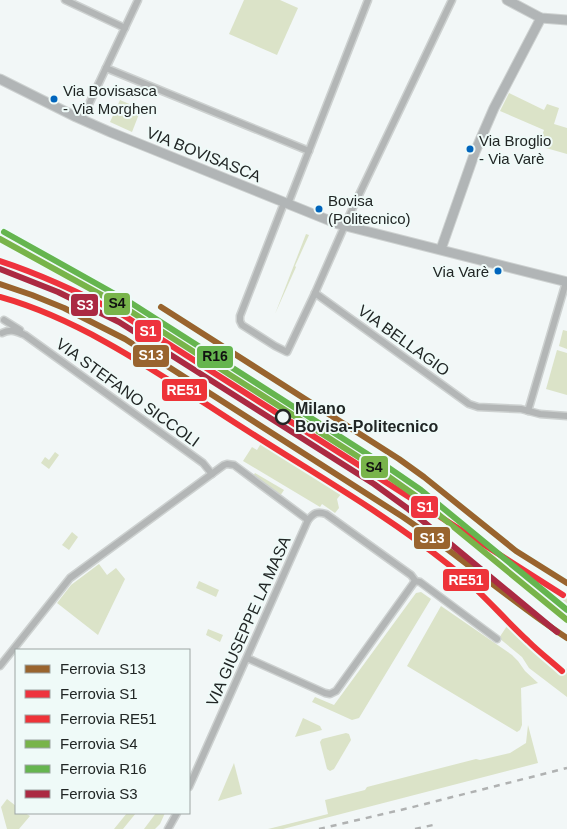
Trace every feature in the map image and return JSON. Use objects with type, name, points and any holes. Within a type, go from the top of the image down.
[{"type":"street","points":[[65,0],[125,28]]},
{"type":"street","points":[[82,120],[138,0]]},
{"type":"street","points":[[368,0],[309,151],[240,316],[241,324],[287,352],[452,0]]},
{"type":"street","points":[[507,0],[541,18],[567,20]]},
{"type":"street","points":[[441,249],[475,152],[541,18]]},
{"type":"street","points":[[106,68],[309,151]]},
{"type":"street","name":"VIA BOVISASCA","points":[[0,79],[82,120],[117,135],[345,226],[567,281]]},
{"type":"street","points":[[567,281],[528,411],[567,416]]},
{"type":"street","name":"VIA BELLAGIO","points":[[315,293],[469,404],[478,407],[528,411]]},
{"type":"street","points":[[1,334],[5,327],[2,318]]},
{"type":"street","name":"VIA STEFANO SICCOLI","points":[[2,318],[203,464],[212,474]]},
{"type":"street","points":[[1,334],[7,330],[14,330],[25,335]]},
{"type":"street","points":[[0,666],[70,578],[227,464],[234,465],[308,520],[316,513],[326,514],[411,575],[415,581],[420,582],[497,639]]},
{"type":"street","name":"VIA GIUSEPPE LA MASA","points":[[190,785],[308,520]]},
{"type":"street","points":[[247,658],[330,694],[336,691],[415,581]]},
{"type":"street","points":[[168,829],[176,814]]},
{"type":"green space","points":[[244,0],[280,0],[298,8],[277,55],[229,34]]},
{"type":"green space","points":[[509,93],[544,110],[547,104],[559,108],[554,124],[567,128],[567,154],[546,148],[547,144],[540,141],[544,130],[500,111]]},
{"type":"green space","points":[[120,100],[141,109],[132,132],[110,122]]},
{"type":"green space","points":[[306,234],[309,235],[275,314]]},
{"type":"green space","points":[[563,330],[567,331],[567,349],[559,346]]},
{"type":"green space","points":[[557,350],[567,353],[567,395],[546,389]]},
{"type":"green space","points":[[263,440],[343,492],[337,499],[339,508],[335,513],[322,504],[320,507],[243,461],[252,447],[257,450]]},
{"type":"green space","points":[[55,452],[59,455],[49,469],[41,463],[45,457],[49,460]]},
{"type":"green space","points":[[255,473],[284,490],[280,496],[253,476]]},
{"type":"green space","points":[[72,532],[78,537],[69,550],[62,545]]},
{"type":"green space","points":[[484,541],[567,594],[567,610],[520,573]]},
{"type":"green space","points":[[99,564],[107,575],[116,568],[125,579],[98,635],[57,603],[71,585]]},
{"type":"green space","points":[[199,581],[219,590],[216,597],[196,588]]},
{"type":"green space","points":[[421,592],[431,599],[359,718],[352,720],[312,702],[315,697],[334,705],[416,593]]},
{"type":"green space","points":[[441,606],[512,655],[538,683],[521,688],[522,725],[517,732],[407,666]]},
{"type":"green space","points":[[511,620],[546,654],[567,669],[567,697],[529,668],[522,657],[499,638]]},
{"type":"green space","points":[[208,629],[223,635],[220,642],[206,635]]},
{"type":"green space","points":[[303,718],[320,726],[322,730],[295,737]]},
{"type":"green space","points":[[528,725],[538,763],[283,829],[268,829],[328,814],[325,800],[365,790],[367,787],[476,759],[480,760],[510,753],[526,743]]},
{"type":"green space","points":[[346,733],[349,734],[351,740],[334,769],[330,771],[327,769],[320,742],[322,739]]},
{"type":"green space","points":[[234,763],[242,794],[218,801]]},
{"type":"green space","points":[[7,799],[15,805],[15,814],[27,814],[30,816],[19,829],[7,829],[1,807]]},
{"type":"green space","points":[[126,814],[135,814],[123,829],[114,829]]},
{"type":"green space","points":[[155,814],[165,814],[160,824],[155,829],[144,829]]},
{"type":"railway","points":[[319,829],[567,768]]},
{"type":"railway","points":[[415,829],[433,825]]},
{"type":"rail line","name":"R16","points":[[4,232],[131,303],[386,466],[421,490],[567,610]]},
{"type":"rail line","name":"S4","points":[[0,239],[127,309],[382,472],[416,496],[567,620]]},
{"type":"rail line","name":"S1","points":[[0,261],[63,285],[123,315],[563,595]]},
{"type":"rail line","name":"S3","points":[[0,269],[58,292],[119,322],[374,484],[407,508],[557,632]]},
{"type":"rail line","name":"S13","points":[[0,284],[64,308],[125,339],[403,517],[525,609],[567,638]]},
{"type":"rail line","name":"RE51","points":[[0,297],[66,322],[130,356],[352,496],[401,529],[460,574],[518,632],[562,671]]},
{"type":"rail line","name":"S13","points":[[161,307],[399,459],[516,551],[567,583]]},
{"type":"place","name":"Via Bovisasca - Via Morghen","points":[[54,99]]},
{"type":"place","name":"Via Broglio - Via Varè","points":[[470,149]]},
{"type":"place","name":"Bovisa (Politecnico)","points":[[319,209]]},
{"type":"place","name":"Via Varè","points":[[498,271]]},
{"type":"place","name":"Milano Bovisa-Politecnico","points":[[283,417]]}]
